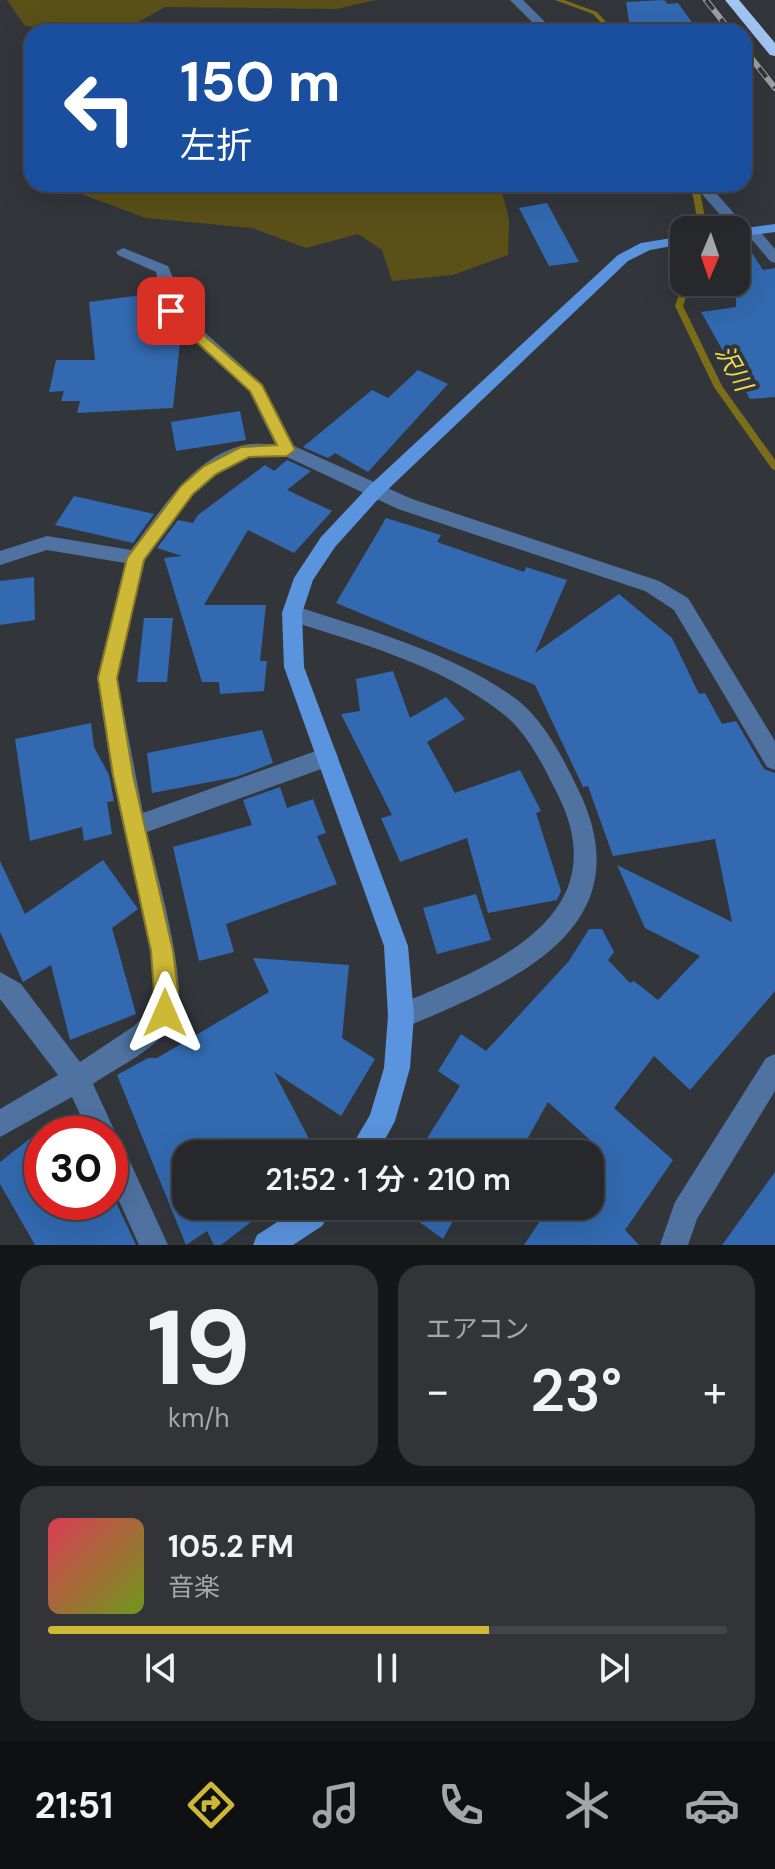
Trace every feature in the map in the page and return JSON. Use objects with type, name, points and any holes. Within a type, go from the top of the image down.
[{"type":"highway","points":[[732,0],[771,36]]},
{"type":"highway","points":[[751,0],[771,36],[775,52]]},
{"type":"street","points":[[516,0],[541,24]]},
{"type":"street","points":[[707,192],[729,216]]},
{"type":"street","points":[[750,230],[775,228]]},
{"type":"street","points":[[750,237],[775,258]]},
{"type":"street","points":[[370,1140],[382,1121],[397,1068],[401,1016],[396,946],[294,667],[292,613],[304,578],[328,542],[375,491],[623,258],[646,246],[670,242]]},
{"type":"street","points":[[123,252],[163,269],[170,290],[171,311],[256,388],[287,450]]},
{"type":"street","points":[[0,1124],[77,1079],[143,1035],[165,1013],[167,991],[162,951],[137,825],[123,775],[107,678],[136,558],[187,490],[210,470],[246,451],[287,450],[375,491],[652,586],[681,604],[775,760]]},
{"type":"street","points":[[0,558],[47,543],[136,558]]},
{"type":"street","points":[[292,613],[378,641],[466,680],[512,708],[555,766],[581,819],[586,866],[568,911],[536,949],[475,984],[401,1016]]},
{"type":"street","points":[[137,825],[327,757]]},
{"type":"street","points":[[0,984],[12,993],[77,1079],[94,1116]]},
{"type":"street","points":[[674,1245],[685,1212],[775,1067]]},
{"type":"street","points":[[128,1189],[154,1245]]},
{"type":"street","points":[[267,1245],[306,1220]]},
{"type":"shaded area","points":[[7,0],[376,0],[337,9],[165,7],[135,24],[24,25]]},
{"type":"shaded area","points":[[76,192],[502,192],[509,219],[508,255],[453,275],[392,281],[382,250],[358,234],[306,248],[252,228],[146,218]]},
{"type":"building","points":[[664,0],[668,4],[678,3],[693,24],[629,24],[626,2]]},
{"type":"building","points":[[547,203],[579,262],[549,266],[519,208]]},
{"type":"building","points":[[750,250],[763,270],[775,268],[775,397],[750,399],[701,312],[736,307],[736,296],[750,296]]},
{"type":"building","points":[[157,293],[155,333],[181,333],[173,408],[77,413],[80,401],[61,401],[64,391],[49,392],[56,360],[95,360],[89,302]]},
{"type":"building","points":[[418,370],[448,384],[368,472],[335,453],[328,458],[303,447],[372,390],[388,398]]},
{"type":"building","points":[[240,411],[246,440],[176,451],[171,422]]},
{"type":"building","points":[[287,460],[311,471],[287,490],[332,511],[294,553],[248,530],[204,605],[266,605],[260,661],[267,661],[264,691],[220,694],[219,682],[202,682],[164,558],[182,556],[157,548],[178,520],[193,523],[198,515],[265,465],[274,471]]},
{"type":"building","points":[[74,496],[154,514],[133,543],[55,525]]},
{"type":"building","points":[[386,518],[441,535],[437,542],[524,572],[526,567],[567,580],[535,653],[619,594],[672,638],[699,694],[705,693],[722,724],[736,721],[764,769],[775,773],[775,991],[690,1090],[654,1056],[614,1108],[673,1160],[625,1230],[639,1245],[524,1245],[541,1220],[604,1220],[604,1140],[590,1140],[548,1102],[527,1140],[426,1140],[460,1086],[438,1071],[461,1034],[486,1051],[569,961],[589,929],[602,929],[614,952],[608,960],[630,983],[634,981],[658,1000],[700,956],[645,928],[617,865],[732,922],[715,839],[613,856],[588,786],[583,787],[535,685],[336,603]]},
{"type":"building","points":[[34,577],[35,620],[0,625],[0,581]]},
{"type":"building","points":[[144,618],[173,618],[167,682],[137,682]]},
{"type":"building","points":[[393,671],[410,718],[446,697],[465,719],[427,742],[455,793],[520,770],[541,811],[536,813],[561,891],[557,900],[488,913],[467,838],[400,862],[381,818],[392,815],[341,714],[360,711],[356,679]]},
{"type":"building","points":[[91,723],[94,747],[109,775],[114,801],[107,802],[112,834],[84,841],[82,827],[30,841],[15,739]]},
{"type":"building","points":[[262,730],[273,763],[236,777],[152,793],[147,753]]},
{"type":"building","points":[[280,787],[287,808],[313,799],[326,833],[317,836],[337,884],[226,924],[234,952],[199,961],[173,847],[252,825],[243,800]]},
{"type":"building","points":[[103,860],[138,909],[112,928],[136,1014],[70,1040],[51,965],[23,982],[0,932],[0,861],[25,914]]},
{"type":"building","points":[[476,894],[491,940],[437,954],[423,908]]},
{"type":"building","points":[[253,958],[349,965],[342,1038],[375,1059],[341,1116],[274,1072],[310,1140],[172,1140],[172,1211],[117,1075],[148,1058],[157,1058],[269,992]]},
{"type":"building","points":[[24,1143],[24,1220],[124,1220],[136,1245],[35,1245],[0,1184],[0,1162]]},
{"type":"building","points":[[775,1172],[775,1245],[722,1245]]},
{"type":"building","points":[[176,1220],[251,1222],[221,1245],[214,1245],[207,1231],[186,1245]]},
{"type":"building","points":[[417,1220],[453,1220],[443,1239]]},
{"type":"waterway","name":"沢川","points":[[558,0],[595,13],[605,24]]},
{"type":"waterway","name":"沢川","points":[[696,192],[701,216]]},
{"type":"waterway","name":"沢川","points":[[682,296],[679,306],[718,387],[775,467]]},
{"type":"railway","points":[[706,0],[725,24]]},
{"type":"railway","points":[[752,59],[775,88]]},
{"type":"route","points":[[165,1013],[167,991],[162,951],[137,825],[123,775],[107,678],[136,558],[187,490],[210,470],[246,451],[287,450],[256,388],[171,311]]}]
